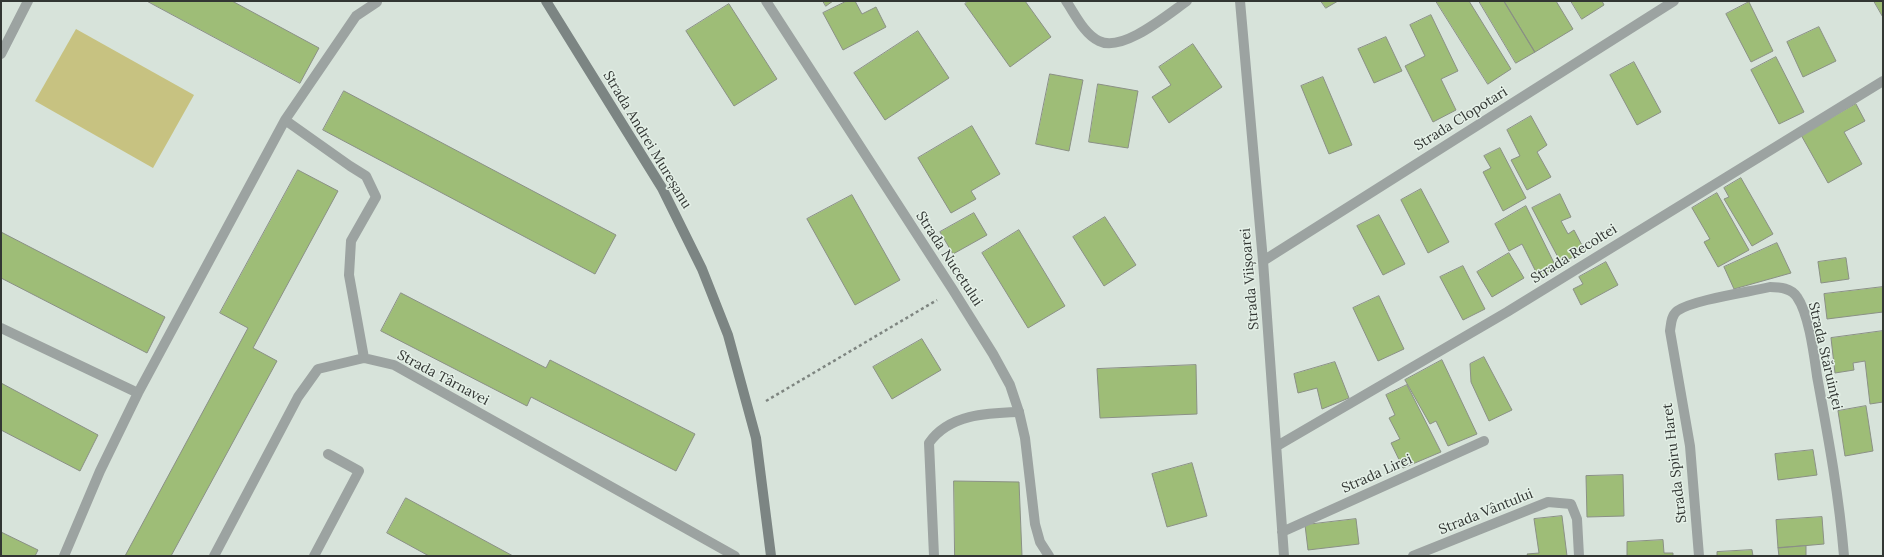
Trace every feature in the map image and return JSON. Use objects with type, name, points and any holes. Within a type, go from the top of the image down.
[{"type":"street","points":[[1,54],[28,1]]},
{"type":"street","points":[[64,556],[100,470],[138,393],[285,120],[356,16],[377,1]]},
{"type":"street","name":"Strada Andrei Mureșanu","points":[[546,1],[666,194],[702,269],[725,327],[756,438],[771,556]]},
{"type":"street","name":"Strada Nucetului","points":[[766,1],[953,290],[993,354],[1010,385],[1019,412],[1025,438],[1035,524],[1040,542],[1048,556]]},
{"type":"street","points":[[1066,1],[1089,34],[1098,41],[1109,45],[1121,43],[1136,35],[1187,1]]},
{"type":"street","name":"Strada Viișoarei","points":[[1240,1],[1263,261],[1284,556]]},
{"type":"street","name":"Strada Clopotari","points":[[1263,261],[1674,1]]},
{"type":"street","name":"Strada Recoltei","points":[[1277,446],[1506,312],[1882,83]]},
{"type":"street","points":[[285,120],[366,176],[376,196],[351,241],[349,275],[364,358]]},
{"type":"street","name":"Strada Stăruinței","points":[[1672,318],[1676,312],[1701,302],[1770,287],[1781,287],[1790,290],[1797,296],[1803,312],[1814,356],[1838,498],[1844,556]]},
{"type":"street","name":"Strada Spiru Haret","points":[[1672,318],[1670,331],[1690,446],[1699,556]]},
{"type":"street","points":[[1,328],[138,393]]},
{"type":"street","name":"Strada Târnavei","points":[[214,556],[298,397],[318,369],[364,358],[394,365],[735,556]]},
{"type":"street","points":[[934,556],[928,443],[937,431],[962,419],[991,413],[1019,412]]},
{"type":"street","name":"Strada Lirei","points":[[1282,532],[1484,441]]},
{"type":"street","points":[[314,556],[359,471],[328,454]]},
{"type":"street","name":"Strada Vântului","points":[[1413,556],[1548,502],[1571,504],[1577,519],[1579,556]]},
{"type":"path","points":[[749,411],[953,290]]},
{"type":"shaded area","points":[[76,29],[194,95],[153,168],[35,101]]},
{"type":"building","points":[[147,1],[232,1],[319,48],[300,83]]},
{"type":"building","points":[[823,1],[833,1],[826,6]]},
{"type":"building","points":[[847,1],[855,1],[862,14],[876,7],[886,27],[843,50],[823,13]]},
{"type":"building","points":[[968,1],[1025,1],[1051,37],[1010,67],[965,4]]},
{"type":"building","points":[[1321,1],[1338,1],[1326,8]]},
{"type":"building","points":[[1436,1],[1469,1],[1511,69],[1488,84]]},
{"type":"building","points":[[1479,1],[1504,1],[1535,52],[1516,63]]},
{"type":"building","points":[[1504,1],[1556,1],[1573,29],[1535,52]]},
{"type":"building","points":[[1571,1],[1602,1],[1604,5],[1582,19]]},
{"type":"building","points":[[1874,1],[1883,1],[1883,17]]},
{"type":"building","points":[[1749,2],[1773,51],[1751,62],[1726,14]]},
{"type":"building","points":[[729,4],[777,79],[734,106],[686,31]]},
{"type":"building","points":[[1431,15],[1458,71],[1441,79],[1456,110],[1433,122],[1405,66],[1425,56],[1410,25]]},
{"type":"building","points":[[1819,27],[1836,61],[1803,77],[1787,42]]},
{"type":"building","points":[[918,31],[949,78],[885,120],[854,73]]},
{"type":"building","points":[[1386,37],[1402,71],[1374,83],[1358,49]]},
{"type":"building","points":[[1193,44],[1222,87],[1169,123],[1152,97],[1171,85],[1159,67]]},
{"type":"building","points":[[1776,57],[1804,112],[1779,124],[1751,70]]},
{"type":"building","points":[[1634,62],[1661,112],[1637,125],[1610,75]]},
{"type":"building","points":[[1050,74],[1083,80],[1069,151],[1036,144]]},
{"type":"building","points":[[1323,77],[1352,145],[1329,154],[1301,86]]},
{"type":"building","points":[[1098,84],[1138,91],[1128,148],[1089,142]]},
{"type":"building","points":[[344,91],[616,235],[595,274],[323,130]]},
{"type":"building","points":[[1856,104],[1865,121],[1844,132],[1862,164],[1828,183],[1801,135]]},
{"type":"building","points":[[1531,116],[1547,145],[1537,152],[1551,177],[1527,190],[1511,160],[1520,156],[1507,130]]},
{"type":"building","points":[[972,126],[1000,174],[971,191],[976,199],[951,213],[918,158]]},
{"type":"building","points":[[1500,148],[1526,198],[1503,211],[1483,172],[1491,168],[1484,156]]},
{"type":"building","points":[[298,170],[338,191],[253,348],[277,361],[171,556],[125,556],[248,328],[220,313]]},
{"type":"building","points":[[1741,178],[1773,234],[1752,246],[1724,199],[1729,197],[1724,188]]},
{"type":"building","points":[[1421,189],[1449,242],[1428,253],[1401,200]]},
{"type":"building","points":[[1717,193],[1749,250],[1718,267],[1704,242],[1710,239],[1692,208]]},
{"type":"building","points":[[1560,194],[1571,217],[1561,221],[1568,234],[1574,230],[1585,251],[1561,263],[1532,208]]},
{"type":"building","points":[[852,195],[900,280],[855,305],[807,219]]},
{"type":"building","points":[[1526,206],[1556,267],[1539,278],[1522,244],[1509,251],[1495,224]]},
{"type":"building","points":[[974,213],[987,235],[953,254],[940,232]]},
{"type":"building","points":[[1379,215],[1405,264],[1383,275],[1357,226]]},
{"type":"building","points":[[1105,217],[1136,265],[1104,286],[1073,237]]},
{"type":"building","points":[[1019,230],[1065,306],[1028,328],[982,253]]},
{"type":"building","points":[[1,232],[165,317],[147,353],[1,278]]},
{"type":"building","points":[[1777,243],[1791,273],[1734,289],[1724,267]]},
{"type":"building","points":[[1509,253],[1524,278],[1492,297],[1477,272]]},
{"type":"building","points":[[1846,258],[1849,279],[1821,283],[1818,262]]},
{"type":"building","points":[[1606,262],[1618,285],[1581,305],[1573,289],[1583,284],[1579,277]]},
{"type":"building","points":[[1463,266],[1485,309],[1463,320],[1440,277]]},
{"type":"building","points":[[1883,287],[1883,312],[1827,319],[1824,294]]},
{"type":"building","points":[[401,293],[546,368],[550,360],[695,434],[676,471],[531,397],[527,406],[381,331]]},
{"type":"building","points":[[1379,296],[1404,349],[1378,361],[1353,308]]},
{"type":"building","points":[[1883,331],[1883,402],[1870,404],[1865,361],[1853,363],[1854,370],[1835,373],[1831,338]]},
{"type":"building","points":[[922,339],[941,370],[892,399],[873,367]]},
{"type":"building","points":[[1484,357],[1512,410],[1489,421],[1471,382],[1470,364]]},
{"type":"building","points":[[1442,360],[1477,434],[1448,446],[1436,421],[1430,424],[1405,380]]},
{"type":"building","points":[[1335,362],[1349,398],[1322,409],[1317,388],[1298,393],[1294,374]]},
{"type":"building","points":[[1196,365],[1197,414],[1100,418],[1097,369]]},
{"type":"building","points":[[1,383],[98,435],[80,471],[1,430]]},
{"type":"building","points":[[1407,385],[1441,452],[1403,468],[1391,443],[1400,439],[1389,418],[1395,415],[1386,395]]},
{"type":"building","points":[[1866,406],[1873,451],[1845,456],[1838,411]]},
{"type":"building","points":[[1813,450],[1817,475],[1778,480],[1775,454]]},
{"type":"building","points":[[1192,463],[1207,516],[1167,527],[1152,474]]},
{"type":"building","points":[[1623,475],[1624,516],[1587,517],[1586,476]]},
{"type":"building","points":[[954,481],[1019,482],[1022,556],[955,556]]},
{"type":"building","points":[[406,498],[513,556],[429,556],[387,533]]},
{"type":"building","points":[[1562,516],[1567,556],[1528,556],[1527,554],[1539,553],[1534,519]]},
{"type":"building","points":[[1822,517],[1824,544],[1778,548],[1776,520]]},
{"type":"building","points":[[1356,519],[1359,544],[1308,550],[1305,525]]},
{"type":"building","points":[[1,532],[38,550],[35,556],[1,556]]},
{"type":"building","points":[[1663,540],[1664,553],[1673,553],[1673,556],[1627,556],[1627,542]]},
{"type":"building","points":[[1806,546],[1806,556],[1779,556],[1778,548]]},
{"type":"building","points":[[1752,550],[1753,556],[1717,556],[1717,552]]}]
